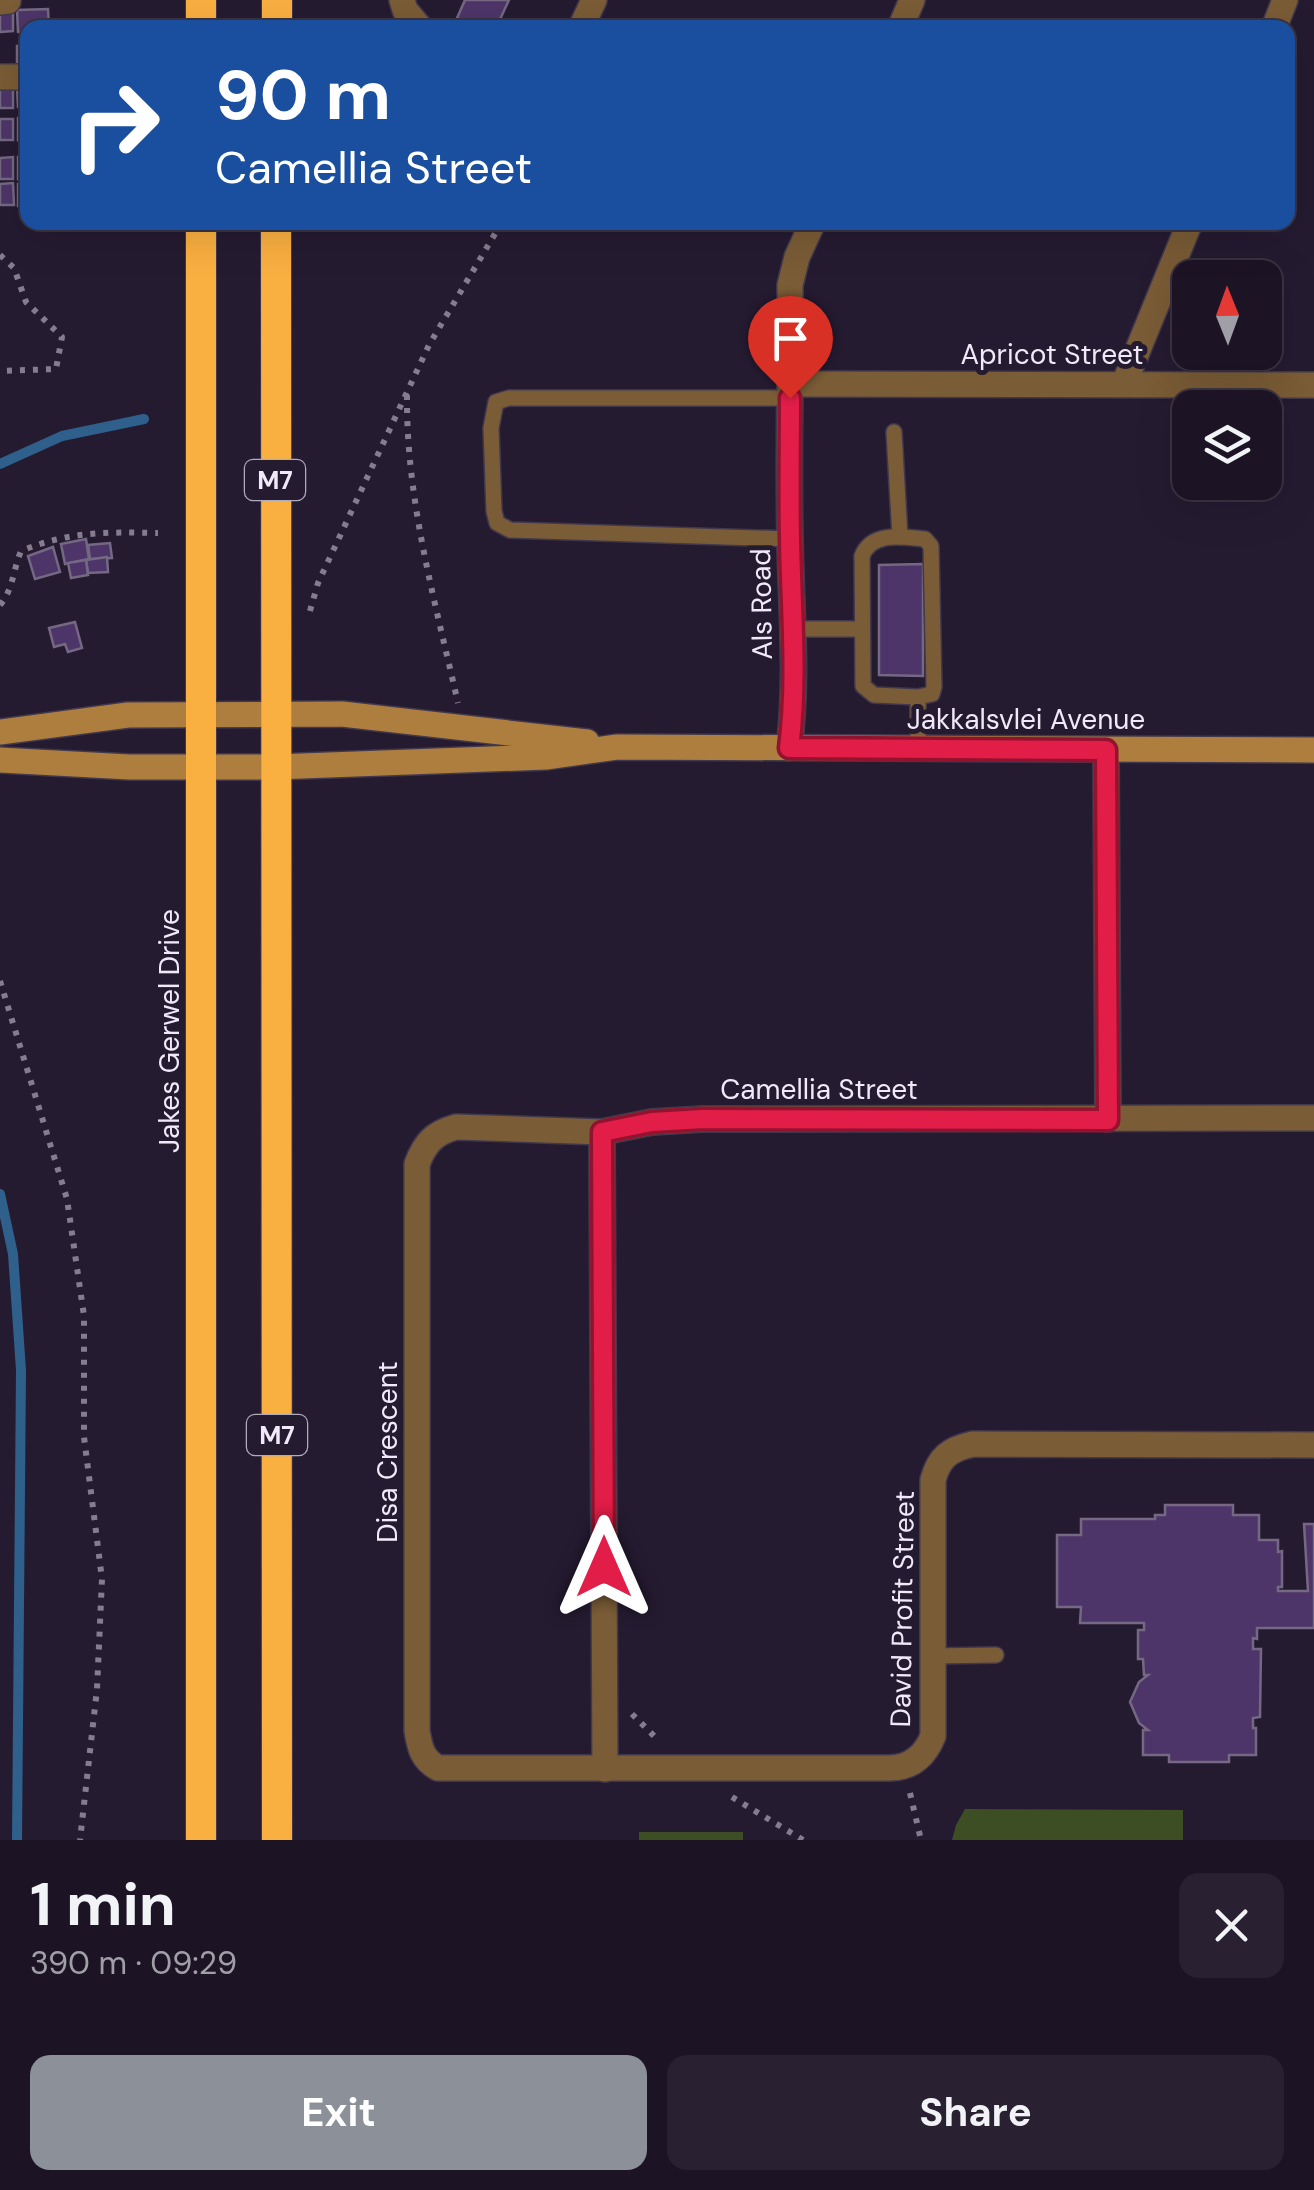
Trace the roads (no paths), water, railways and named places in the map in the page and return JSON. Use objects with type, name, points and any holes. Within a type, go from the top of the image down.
[{"type":"highway","name":"Jakes Gerwel Drive","points":[[201,230],[201,1840]]},
{"type":"highway","name":"M7","points":[[276,230],[277,1840]]},
{"type":"street","points":[[0,2],[8,1]]},
{"type":"street","name":"Als Road","points":[[789,748],[794,629],[790,285],[809,230]]},
{"type":"street","points":[[1124,384],[1187,230]]},
{"type":"street","name":"Apricot Street","points":[[791,391],[1124,384],[1314,386]]},
{"type":"street","name":"Jakkalsvlei Avenue","points":[[0,732],[128,715],[342,714],[617,747],[1314,750]]},
{"type":"street","name":"Jakkalsvlei Avenue","points":[[0,760],[275,766],[546,757],[617,747]]},
{"type":"street","points":[[1106,750],[1108,1120]]},
{"type":"street","name":"Camellia Street","points":[[602,1132],[652,1122],[703,1119],[1314,1118]]},
{"type":"street","name":"Disa Crescent","points":[[602,1132],[456,1127],[434,1136],[423,1147],[417,1164],[417,1730],[420,1750],[427,1762],[438,1768],[605,1769]]},
{"type":"street","points":[[602,1132],[605,1769]]},
{"type":"street","name":"David Profit Street","points":[[605,1769],[889,1768],[910,1764],[924,1752],[933,1736],[933,1480],[937,1464],[948,1452],[973,1444],[1314,1445]]},
{"type":"lane","points":[[790,539],[510,530],[498,524],[494,512],[491,428],[496,402],[508,398],[791,391]]},
{"type":"lane","points":[[894,432],[900,537]]},
{"type":"lane","points":[[880,538],[925,538],[931,546],[932,694],[918,697],[868,693],[862,679],[862,629],[862,556],[866,547],[880,538]]},
{"type":"lane","points":[[794,629],[862,629]]},
{"type":"lane","points":[[918,697],[918,748]]},
{"type":"lane","points":[[932,1656],[996,1656]]},
{"type":"waterway","points":[[0,464],[62,436],[144,419]]},
{"type":"waterway","points":[[0,1194],[13,1254],[21,1370],[17,1840]]}]
